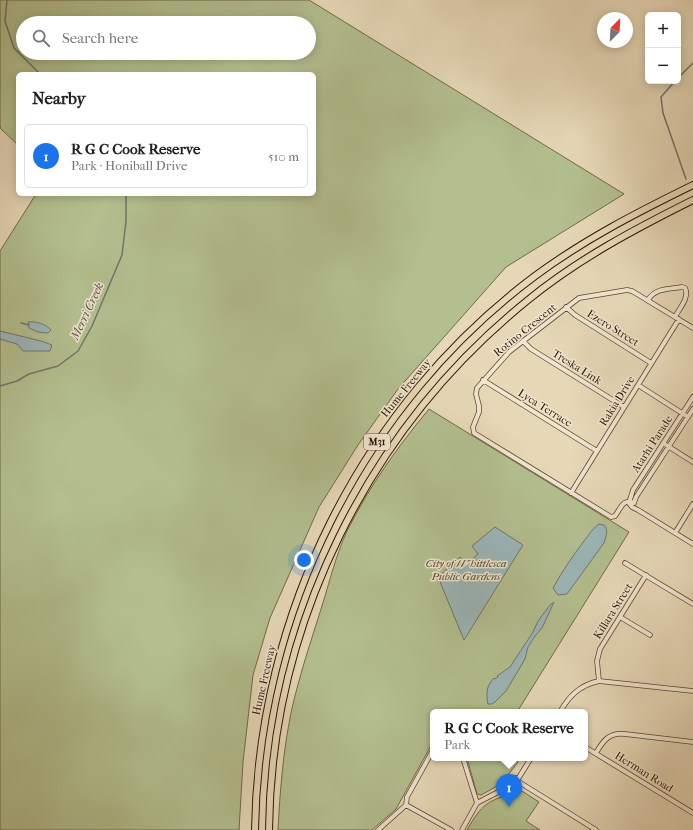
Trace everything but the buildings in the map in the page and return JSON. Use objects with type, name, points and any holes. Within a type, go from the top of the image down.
[{"type":"highway","name":"Hume Freeway","points":[[255,830],[257,780],[263,728],[284,637],[298,595],[318,546],[345,493],[373,448],[407,401],[427,377],[469,333],[514,293],[556,261],[600,233],[693,184]]},
{"type":"highway","name":"Hume Freeway","points":[[269,830],[270,793],[277,735],[288,677],[301,631],[321,574],[344,525],[390,447],[426,399],[451,371],[487,335],[528,299],[595,252],[693,200]]},
{"type":"street","name":"Rakia Drive","points":[[571,493],[651,363],[677,318],[687,293],[685,288],[658,291],[651,295],[648,300]]},
{"type":"street","name":"Rotino Crescent","points":[[629,503],[621,508],[612,517],[473,431],[473,427],[479,412],[477,391],[483,380],[505,356],[566,307],[581,297],[627,290],[634,292],[648,300],[693,328]]},
{"type":"street","name":"Ezero Street","points":[[566,307],[575,315],[651,363]]},
{"type":"street","name":"Treska Link","points":[[523,341],[531,349],[624,407]]},
{"type":"street","name":"Lyca Terrace","points":[[483,380],[597,451]]},
{"type":"street","points":[[638,385],[688,417]]},
{"type":"street","name":"Atarhi Parade","points":[[629,503],[633,490],[693,397]]},
{"type":"street","name":"Atarhi Parade","points":[[634,503],[635,499],[693,409]]},
{"type":"street","points":[[664,443],[693,462]]},
{"type":"street","points":[[629,503],[634,503],[638,510]]},
{"type":"street","points":[[629,503],[634,508],[693,544]]},
{"type":"street","points":[[675,533],[693,504]]},
{"type":"street","points":[[644,520],[647,515]]},
{"type":"street","points":[[625,562],[693,604]]},
{"type":"street","name":"Killara Street","points":[[599,681],[597,661],[599,652],[646,575]]},
{"type":"street","points":[[620,616],[650,635]]},
{"type":"street","points":[[562,709],[575,691],[588,684],[599,681],[693,691]]},
{"type":"street","points":[[596,753],[607,738],[615,734],[693,742]]},
{"type":"street","name":"Herman Road","points":[[588,749],[693,813]]},
{"type":"street","points":[[378,830],[406,805],[407,798],[430,756]]},
{"type":"street","points":[[464,761],[477,803]]},
{"type":"street","points":[[515,788],[529,761]]},
{"type":"street","points":[[502,790],[510,778],[513,777],[596,830]]},
{"type":"street","points":[[508,782],[509,786],[515,788]]},
{"type":"street","points":[[462,830],[477,803],[502,790],[528,788]]},
{"type":"street","points":[[406,805],[451,830]]},
{"type":"green space","points":[[0,0],[309,0],[624,194],[506,267],[398,389],[358,445],[319,507],[270,618],[253,675],[243,762],[239,830],[0,830],[0,251],[35,196],[316,196],[316,72],[16,72],[16,143],[1,129]]},
{"type":"green space","name":"City of Whittlesea Public Gardens","points":[[429,409],[629,532],[519,709],[430,709],[430,747],[396,809],[372,830],[278,830],[282,772],[291,713],[305,659],[333,568],[347,531],[374,483],[406,437]]},
{"type":"green space","points":[[468,761],[518,762],[501,784],[481,795],[477,794]]},
{"type":"green space","points":[[514,786],[539,802],[526,821],[540,830],[467,830],[481,809],[498,798],[516,792]]},
{"type":"water","points":[[28,322],[41,323],[51,330],[48,333],[38,332],[29,328]]},
{"type":"water","points":[[0,331],[52,345],[50,351],[23,351],[17,344],[0,339]]},
{"type":"water","points":[[599,524],[604,525],[606,529],[607,534],[604,543],[567,594],[558,595],[553,588],[556,582],[592,530]]},
{"type":"water","points":[[495,527],[523,545],[464,640],[438,577],[460,557],[467,564],[478,554],[472,546]]},
{"type":"water","points":[[554,602],[542,628],[528,647],[525,659],[506,691],[492,704],[488,704],[487,690],[489,684],[494,678],[495,679],[498,677],[497,676],[510,667],[533,632],[538,621]]},
{"type":"waterway","name":"Merri Creek","points":[[7,0],[5,21],[16,50]]},
{"type":"waterway","name":"Merri Creek","points":[[26,60],[38,72]]},
{"type":"waterway","points":[[681,75],[693,63]]},
{"type":"waterway","points":[[672,84],[661,97],[663,113],[686,179]]},
{"type":"waterway","name":"Merri Creek","points":[[0,386],[17,381],[29,374],[58,366],[78,351],[92,326],[122,255],[126,221],[126,196]]},
{"type":"waterway","points":[[21,323],[29,325]]},
{"type":"place","name":"R G C Cook Reserve","points":[[509,807]]}]
